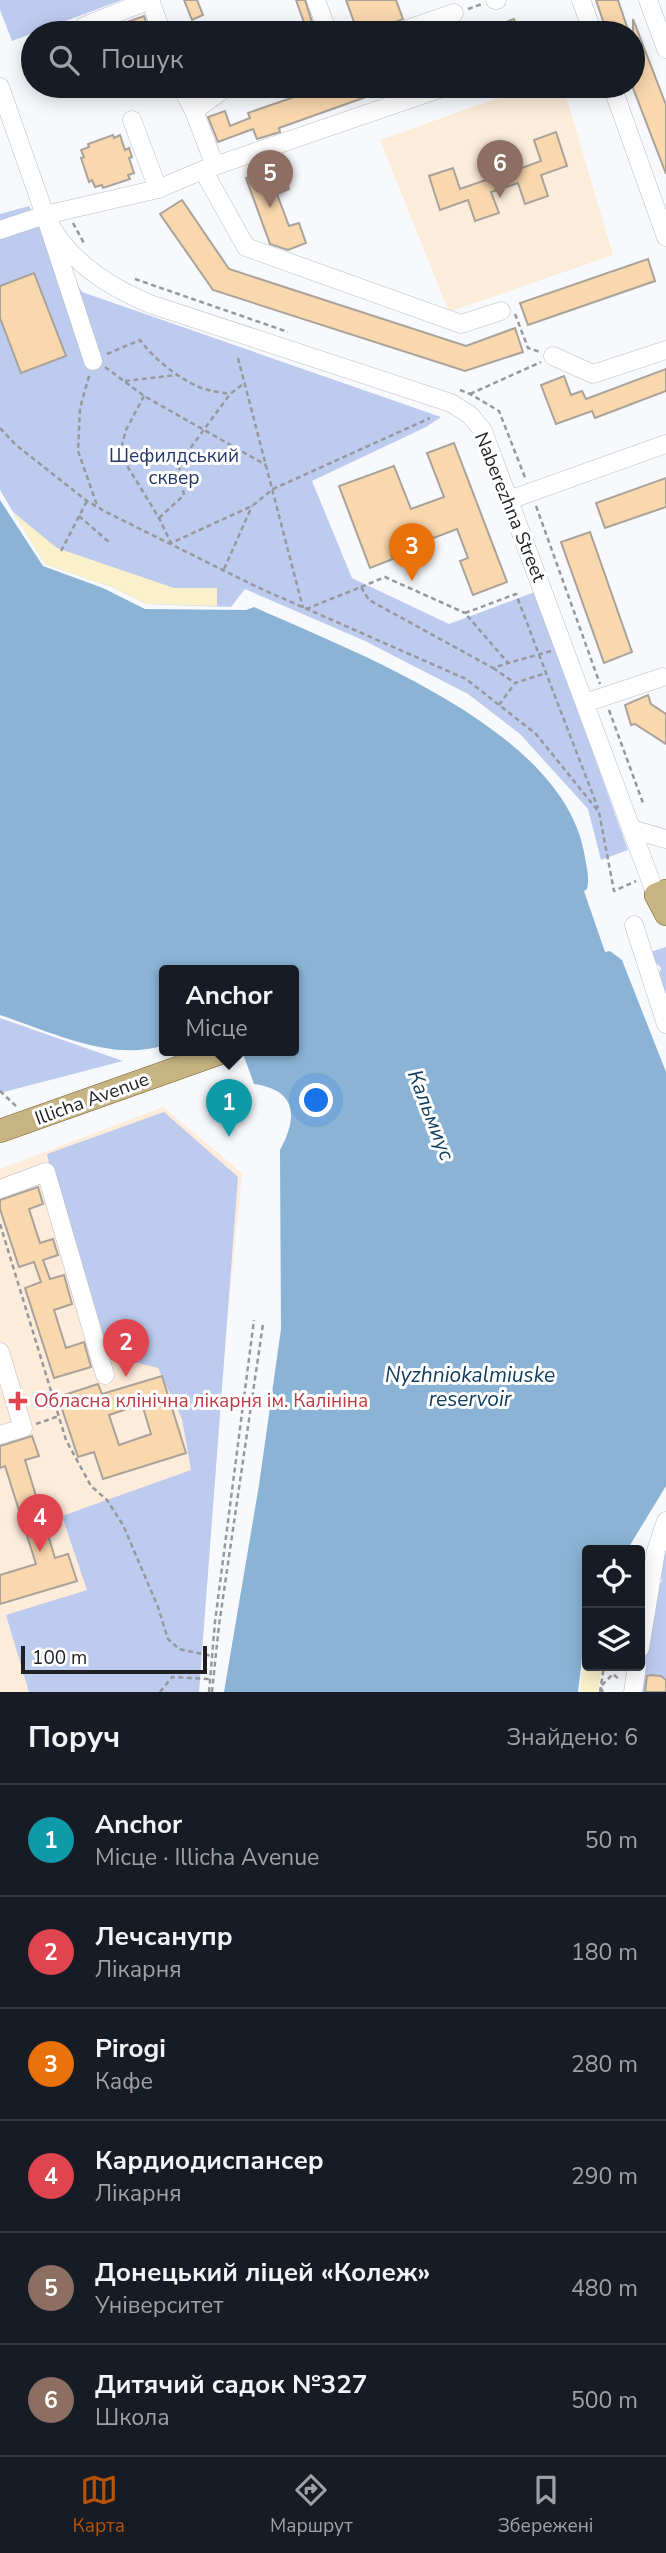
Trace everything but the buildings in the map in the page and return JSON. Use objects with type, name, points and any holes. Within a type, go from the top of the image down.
[{"type":"main road","name":"Illicha Avenue","points":[[0,1131],[212,1056]]},
{"type":"street","points":[[316,0],[324,21]]},
{"type":"street","points":[[581,0],[589,21]]},
{"type":"street","points":[[648,0],[666,49]]},
{"type":"street","points":[[98,21],[150,1],[158,21]]},
{"type":"street","points":[[431,21],[454,13]]},
{"type":"street","points":[[0,87],[94,360]]},
{"type":"street","points":[[187,98],[194,111],[209,168],[246,247],[461,324],[501,312]]},
{"type":"street","points":[[194,111],[212,98]]},
{"type":"street","points":[[0,230],[46,215],[158,189],[209,168],[413,98]]},
{"type":"street","points":[[615,98],[666,237]]},
{"type":"street","points":[[132,120],[158,189]]},
{"type":"street","name":"Naberezhna Street","points":[[46,215],[53,231],[66,248],[89,270],[118,290],[150,304],[451,403],[470,415],[483,431],[631,829],[663,900]]},
{"type":"street","points":[[554,356],[593,374],[666,350]]},
{"type":"street","points":[[509,500],[666,444]]},
{"type":"street","points":[[585,703],[663,677]]},
{"type":"street","points":[[631,829],[666,839]]},
{"type":"street","points":[[634,925],[666,1024]]},
{"type":"street","points":[[0,1189],[46,1172],[105,1375]]},
{"type":"street","points":[[0,1352],[23,1428],[0,1435]]},
{"type":"street","points":[[645,1618],[656,1551],[666,1521]]},
{"type":"path","points":[[454,13],[496,0]]},
{"type":"path","points":[[66,211],[88,250]]},
{"type":"path","points":[[128,277],[291,334]]},
{"type":"path","points":[[501,312],[513,309],[528,348],[554,356]]},
{"type":"path","points":[[94,360],[140,340],[147,350],[178,375],[198,387],[230,394]]},
{"type":"path","points":[[470,394],[554,356]]},
{"type":"path","points":[[238,358],[304,608]]},
{"type":"path","points":[[94,360],[144,396],[266,465]]},
{"type":"path","points":[[94,360],[80,408],[78,451],[97,505]]},
{"type":"path","points":[[125,382],[178,375]]},
{"type":"path","points":[[159,518],[184,495],[179,471],[181,461],[230,394],[243,384]]},
{"type":"path","points":[[458,389],[499,411],[531,492],[643,803]]},
{"type":"path","points":[[144,396],[126,430],[122,444],[123,459],[171,543]]},
{"type":"path","points":[[171,543],[252,506],[273,489],[430,418]]},
{"type":"path","points":[[0,428],[16,446],[87,501],[106,512],[304,608],[466,679],[536,734],[599,812]]},
{"type":"path","points":[[61,551],[87,501]]},
{"type":"path","points":[[224,569],[252,506]]},
{"type":"path","points":[[79,516],[110,543]]},
{"type":"path","points":[[304,608],[385,577],[465,613],[508,663]]},
{"type":"path","points":[[360,587],[369,600],[494,668],[515,683]]},
{"type":"path","points":[[465,613],[516,594],[599,812],[614,891]]},
{"type":"path","points":[[494,668],[539,654]]},
{"type":"path","points":[[499,705],[515,683],[546,673]]},
{"type":"path","points":[[227,1080],[230,1089]]},
{"type":"path","points":[[0,1091],[17,1107]]},
{"type":"path","points":[[0,1224],[66,1440],[91,1486],[107,1500],[124,1525],[158,1607],[168,1639],[179,1649],[212,1656]]},
{"type":"path","points":[[211,1692],[212,1656],[254,1320]]},
{"type":"path","points":[[211,1692],[263,1324]]},
{"type":"path","points":[[23,1428],[59,1416]]},
{"type":"path","points":[[601,1692],[603,1671]]},
{"type":"path","points":[[600,1687],[613,1674],[628,1687]]},
{"type":"path","points":[[160,1692],[172,1677],[210,1679]]},
{"type":"shaded area","points":[[498,98],[567,98],[613,255],[449,312],[380,140]]},
{"type":"shaded area","points":[[163,1107],[242,1173],[212,1474],[127,1692],[0,1692],[0,1169]]},
{"type":"green space","points":[[0,0],[122,0],[66,21],[21,21],[21,38],[12,41],[0,10]]},
{"type":"green space","name":"Шефилдський сквер","points":[[29,206],[82,292],[441,417],[426,427],[312,481],[352,578],[449,624],[535,592],[628,850],[601,860],[588,809],[520,734],[468,694],[365,641],[245,589],[231,607],[147,604],[114,588],[45,564],[0,490],[0,214]]},
{"type":"green space","points":[[666,947],[666,1009],[659,975],[661,968],[647,953]]},
{"type":"green space","points":[[0,1018],[123,1061],[0,1093]]},
{"type":"green space","points":[[164,1112],[238,1177],[199,1692],[29,1692],[6,1615],[87,1590],[62,1516],[191,1470],[182,1419],[158,1368],[112,1356],[70,1263],[47,1154]]},
{"type":"green space","points":[[666,1546],[666,1692],[637,1692],[640,1671],[645,1671],[645,1642],[654,1586],[662,1581],[659,1573]]},
{"type":"sand","points":[[13,512],[57,548],[174,588],[217,588],[217,606],[147,604],[114,588],[45,564]]},
{"type":"sand","points":[[582,1671],[601,1671],[598,1692],[580,1692]]},
{"type":"water","name":"Nyzhniokalmiuske reservoir","points":[[0,500],[43,566],[103,588],[145,609],[246,610],[254,607],[397,672],[449,701],[496,733],[537,768],[567,808],[584,852],[588,880],[587,889],[584,891],[605,952],[610,951],[622,960],[666,1072],[666,1486],[630,1545],[582,1545],[582,1658],[578,1692],[224,1692],[259,1485],[281,1329],[280,1150],[290,1127],[291,1116],[286,1099],[279,1092],[254,1084],[244,1056],[299,1056],[299,965],[159,965],[159,1046],[144,1050],[103,1048],[0,1015]]},
{"type":"place","name":"Дитячий садок №327","points":[[500,198]]},
{"type":"place","name":"Донецький ліцей «Колеж»","points":[[270,208]]},
{"type":"place","name":"Pirogi","points":[[412,581]]},
{"type":"place","name":"Anchor","points":[[229,1137]]},
{"type":"place","name":"Лечсанупр","points":[[126,1377]]},
{"type":"place","name":"Обласна клінічна лікарня ім. Калініна","points":[[18,1401]]},
{"type":"place","name":"Кардиодиспансер","points":[[40,1552]]},
{"type":"water label","name":"Кальмиус","points":[[431,1115]]}]
